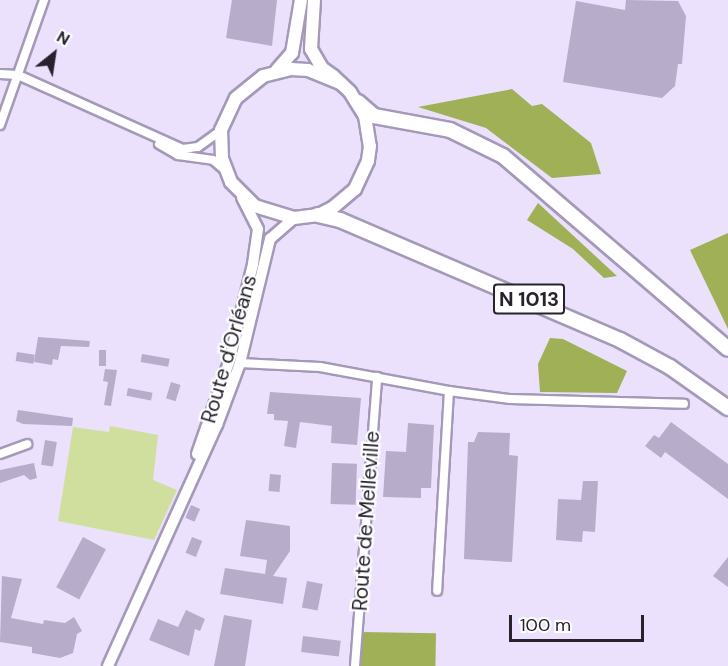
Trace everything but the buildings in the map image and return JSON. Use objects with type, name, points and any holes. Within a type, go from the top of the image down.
[{"type":"highway","points":[[358,102],[374,116],[450,130],[503,156],[728,349]]},
{"type":"highway","name":"N 1013","points":[[318,215],[340,220],[620,340],[670,367],[728,408]]},
{"type":"main road","points":[[301,0],[292,53],[274,71],[244,89],[229,108],[222,130],[226,171],[239,193],[255,206],[294,218],[318,215],[332,208],[355,189],[368,161],[369,131],[358,102],[322,68],[311,49],[314,0]]},
{"type":"main road","points":[[274,71],[309,70],[340,83]]},
{"type":"main road","name":"Route d'Orléans","points":[[180,506],[229,362],[254,264],[256,219],[239,193]]},
{"type":"main road","name":"Route d'Orléans","points":[[108,666],[217,425],[240,363],[270,239],[294,218]]},
{"type":"street","points":[[0,125],[44,0]]},
{"type":"street","points":[[0,74],[18,75],[170,145],[191,149],[222,130]]},
{"type":"street","points":[[147,133],[174,153],[207,158],[226,171]]},
{"type":"street","points":[[240,363],[320,368],[449,391],[510,399],[684,404]]},
{"type":"street","name":"Route de Melleville","points":[[355,666],[377,377]]},
{"type":"street","points":[[437,591],[449,391]]},
{"type":"street","points":[[0,454],[27,444]]},
{"type":"green space","points":[[512,89],[532,106],[542,104],[591,143],[601,174],[552,178],[486,128],[418,107]]},
{"type":"green space","points":[[538,203],[617,276],[604,278],[573,249],[527,220]]},
{"type":"green space","points":[[728,233],[728,329],[690,250]]},
{"type":"green space","points":[[550,338],[563,339],[627,371],[617,393],[540,392],[538,364]]},
{"type":"green space","points":[[110,426],[158,435],[153,480],[177,490],[154,540],[58,521],[73,427],[109,432]]},
{"type":"green space","points":[[361,632],[436,633],[435,666],[360,666]]}]
